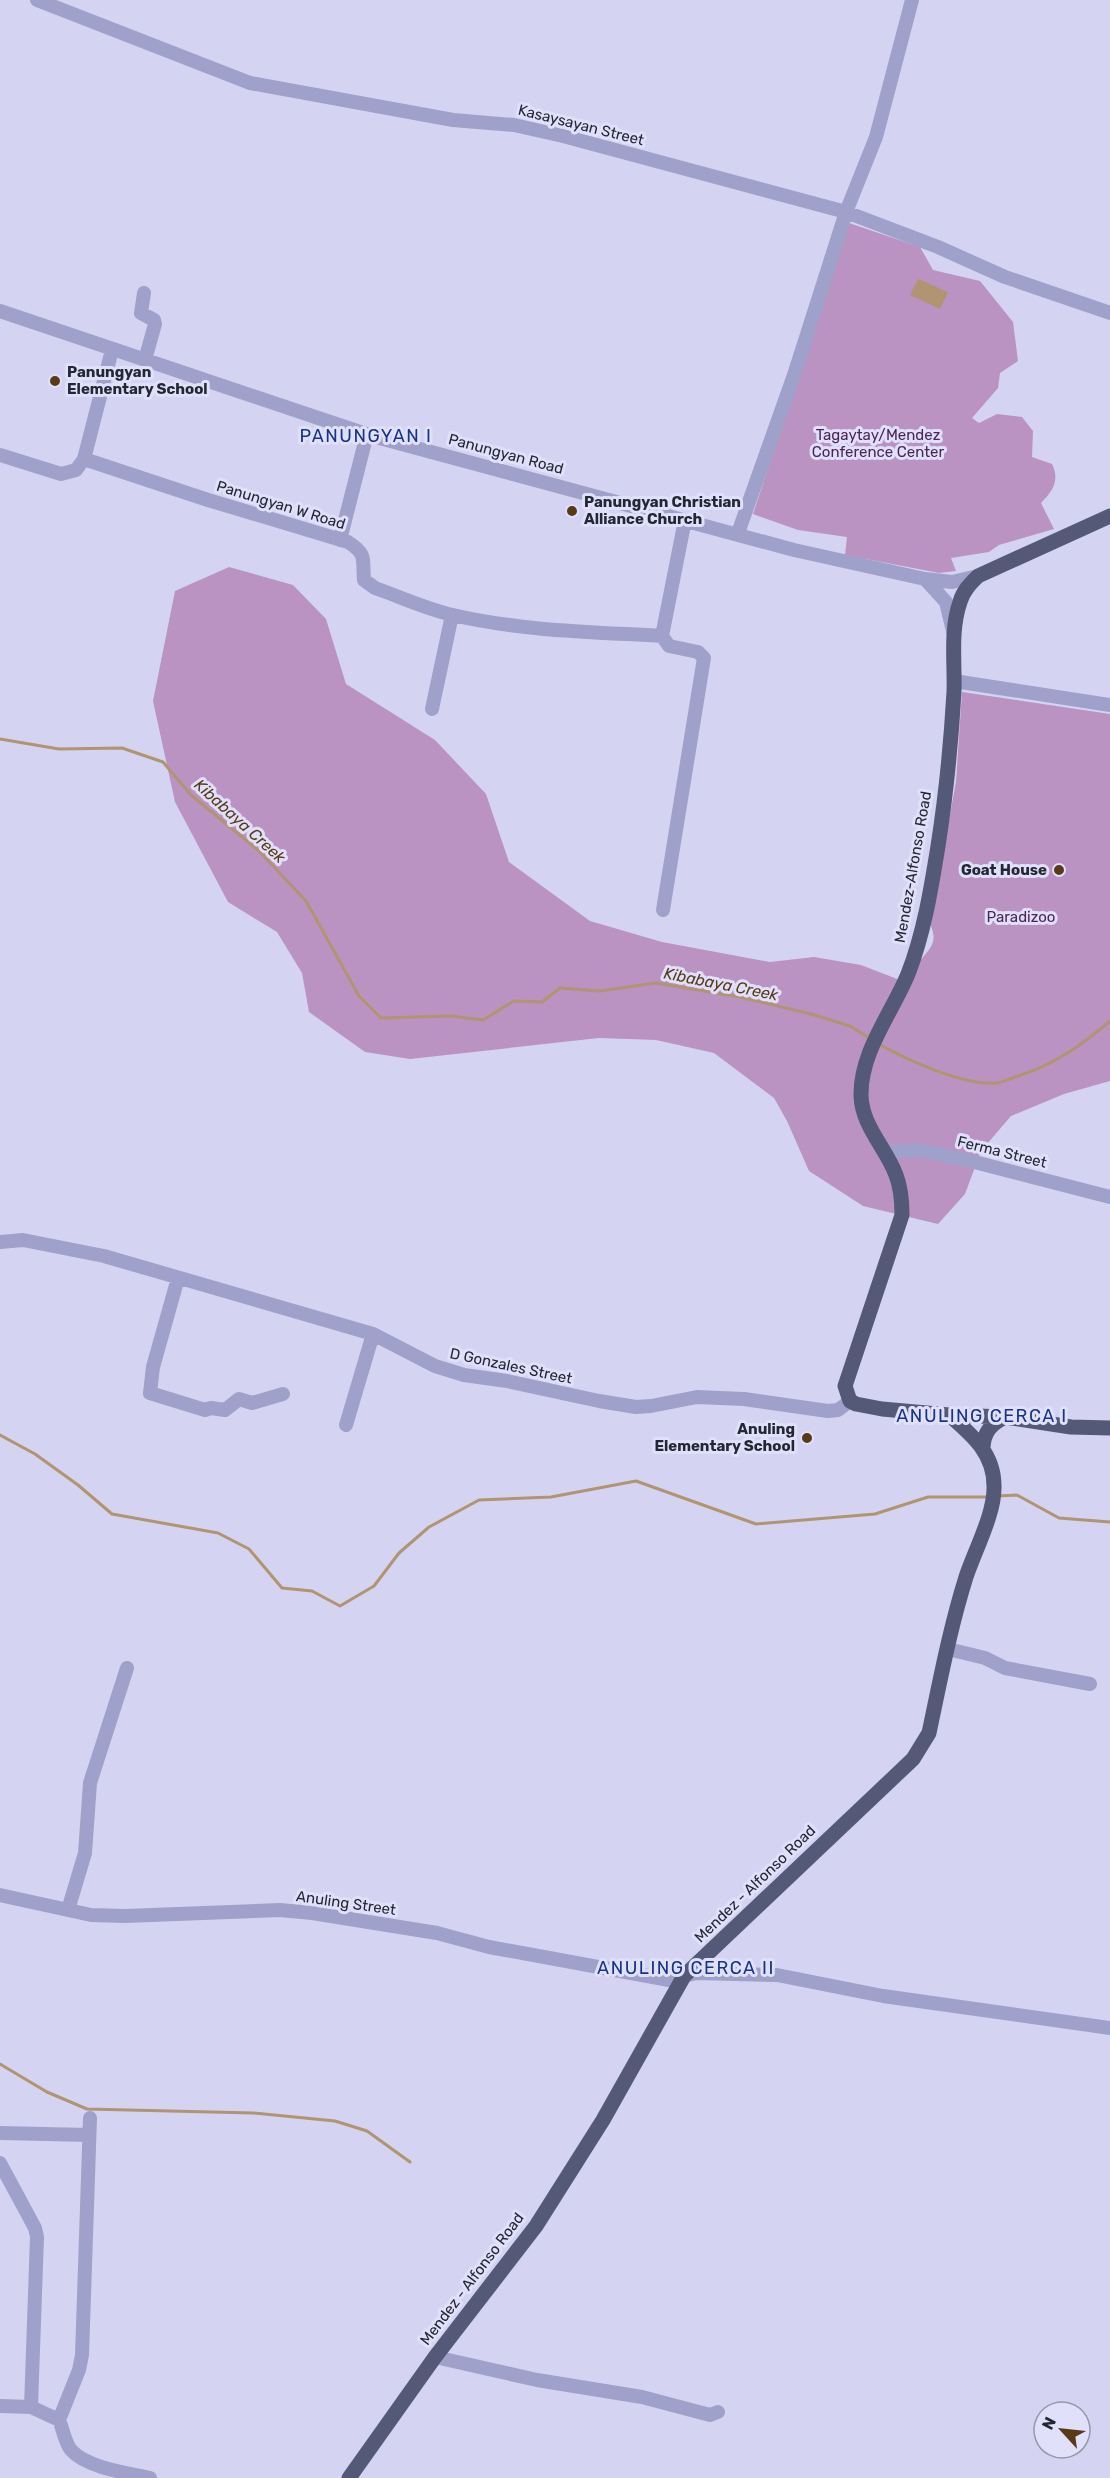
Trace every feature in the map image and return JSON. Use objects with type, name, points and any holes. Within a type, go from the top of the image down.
[{"type":"main road","points":[[978,576],[1110,516]]},
{"type":"main road","name":"Mendez-Alfonso Road","points":[[850,1401],[845,1386],[902,1215],[902,1195],[896,1174],[872,1133],[861,1098],[868,1061],[879,1029],[897,1000],[920,938],[944,801],[952,731],[954,631],[962,597],[978,576]]},
{"type":"main road","points":[[850,1401],[868,1407],[949,1415],[1005,1417],[1071,1427],[1110,1428]]},
{"type":"main road","name":"Mendez - Alfonso Road","points":[[349,2478],[435,2357],[536,2226],[603,2120],[684,1976],[913,1759],[929,1733],[966,1578],[990,1508],[995,1486],[991,1464],[983,1448],[949,1415]]},
{"type":"main road","points":[[983,1448],[984,1438],[989,1428],[1005,1417]]},
{"type":"street","name":"Kasaysayan Street","points":[[37,0],[250,82],[453,120],[514,125],[543,131],[846,212],[938,247],[1005,277],[1110,313]]},
{"type":"street","points":[[738,533],[795,372],[846,212],[876,137],[912,0]]},
{"type":"street","points":[[144,293],[141,313],[154,320],[155,324],[145,360]]},
{"type":"street","name":"Panungyan Road","points":[[0,312],[368,434],[794,550],[925,579],[952,582],[978,576]]},
{"type":"street","points":[[0,455],[61,474],[76,470],[84,459],[112,350]]},
{"type":"street","points":[[340,540],[368,434]]},
{"type":"street","name":"Panungyan W Road","points":[[84,459],[340,540],[362,552],[364,580],[368,585],[452,615],[544,628],[662,636]]},
{"type":"street","points":[[663,910],[704,658],[698,652],[669,646],[662,636],[685,520]]},
{"type":"street","points":[[925,579],[946,602],[954,631]]},
{"type":"street","points":[[432,709],[452,615]]},
{"type":"street","points":[[954,681],[1110,705]]},
{"type":"street","name":"Ferma Street","points":[[884,1152],[918,1150],[1110,1197]]},
{"type":"street","name":"D Gonzales Street","points":[[0,1242],[23,1240],[48,1243],[104,1256],[374,1334],[444,1370],[464,1375],[507,1380],[610,1403],[651,1406],[697,1397],[744,1399],[828,1411],[838,1410],[850,1401]]},
{"type":"street","points":[[178,1278],[153,1367],[150,1394],[205,1410],[211,1408],[225,1410],[239,1399],[252,1403],[283,1394]]},
{"type":"street","points":[[346,1425],[374,1334]]},
{"type":"street","points":[[948,1649],[985,1659],[1005,1668],[1090,1684]]},
{"type":"street","points":[[68,1910],[85,1853],[90,1783],[127,1668]]},
{"type":"street","name":"Anuling Street","points":[[0,1894],[91,1915],[125,1916],[280,1910],[312,1913],[437,1933],[489,1947],[652,1978],[669,1980],[696,1973],[777,1976],[883,1996],[1110,2028]]},
{"type":"street","points":[[59,2420],[79,2370],[82,2355],[90,2118]]},
{"type":"street","points":[[0,2133],[89,2135]]},
{"type":"street","points":[[0,2163],[35,2228],[37,2237],[31,2407]]},
{"type":"street","points":[[435,2357],[537,2380],[642,2397],[710,2415],[718,2412]]},
{"type":"street","points":[[0,2406],[31,2407],[59,2420],[71,2450],[86,2461],[150,2478]]},
{"type":"green space","name":"Tagaytay/Mendez Conference Center","points":[[849,223],[920,247],[933,270],[980,281],[1013,322],[1018,361],[1000,373],[998,388],[972,418],[979,423],[997,414],[1022,417],[1033,431],[1032,457],[1052,464],[1054,470],[1054,485],[1041,503],[1054,529],[999,545],[989,552],[951,558],[956,571],[939,573],[845,555],[847,537],[798,530],[753,514]]},
{"type":"green space","name":"Paradizoo","points":[[229,567],[293,585],[326,619],[346,684],[435,740],[486,794],[509,862],[590,921],[662,942],[770,962],[814,957],[861,965],[910,984],[917,965],[931,947],[934,937],[930,924],[956,782],[962,692],[1110,714],[1110,1081],[1064,1094],[1011,1116],[981,1151],[965,1194],[938,1224],[863,1206],[809,1171],[774,1098],[714,1053],[656,1040],[599,1038],[410,1059],[365,1052],[309,1012],[302,973],[277,932],[228,902],[175,802],[153,701],[175,591]]},
{"type":"shaded area","points":[[918,279],[948,292],[940,309],[910,295]]},
{"type":"waterway","name":"Kibabaya Creek","points":[[0,739],[59,749],[122,748],[163,762],[191,795],[259,851],[306,901],[359,996],[381,1018],[451,1016],[483,1020],[514,1001],[542,1002],[560,988],[600,991],[656,983],[740,997],[811,1014],[850,1026],[871,1039]]},
{"type":"waterway","name":"Kibabaya Creek","points":[[879,1044],[936,1071],[984,1083],[997,1083],[1054,1061],[1077,1047],[1110,1021]]},
{"type":"waterway","points":[[0,1435],[35,1454],[78,1485],[112,1514],[218,1533],[249,1549],[282,1588],[312,1591],[340,1606],[374,1586],[399,1553],[429,1527],[479,1500],[551,1497],[636,1481],[756,1524],[875,1514],[928,1497],[988,1497]]},
{"type":"waterway","points":[[998,1496],[1017,1495],[1059,1518],[1110,1522]]},
{"type":"waterway","points":[[0,2064],[47,2092],[87,2109],[253,2113],[335,2121],[367,2131],[410,2162]]},
{"type":"place","name":"Panungyan Elementary School","points":[[55,381]]},
{"type":"place","name":"Panungyan Christian Alliance Church","points":[[572,511]]},
{"type":"place","name":"Goat House","points":[[1059,870]]},
{"type":"place","name":"Anuling Elementary School","points":[[807,1438]]},
{"type":"district","name":"PANUNGYAN I","points":[[366,436]]},
{"type":"district","name":"ANULING CERCA I","points":[[982,1416]]},
{"type":"district","name":"ANULING CERCA II","points":[[686,1968]]}]
